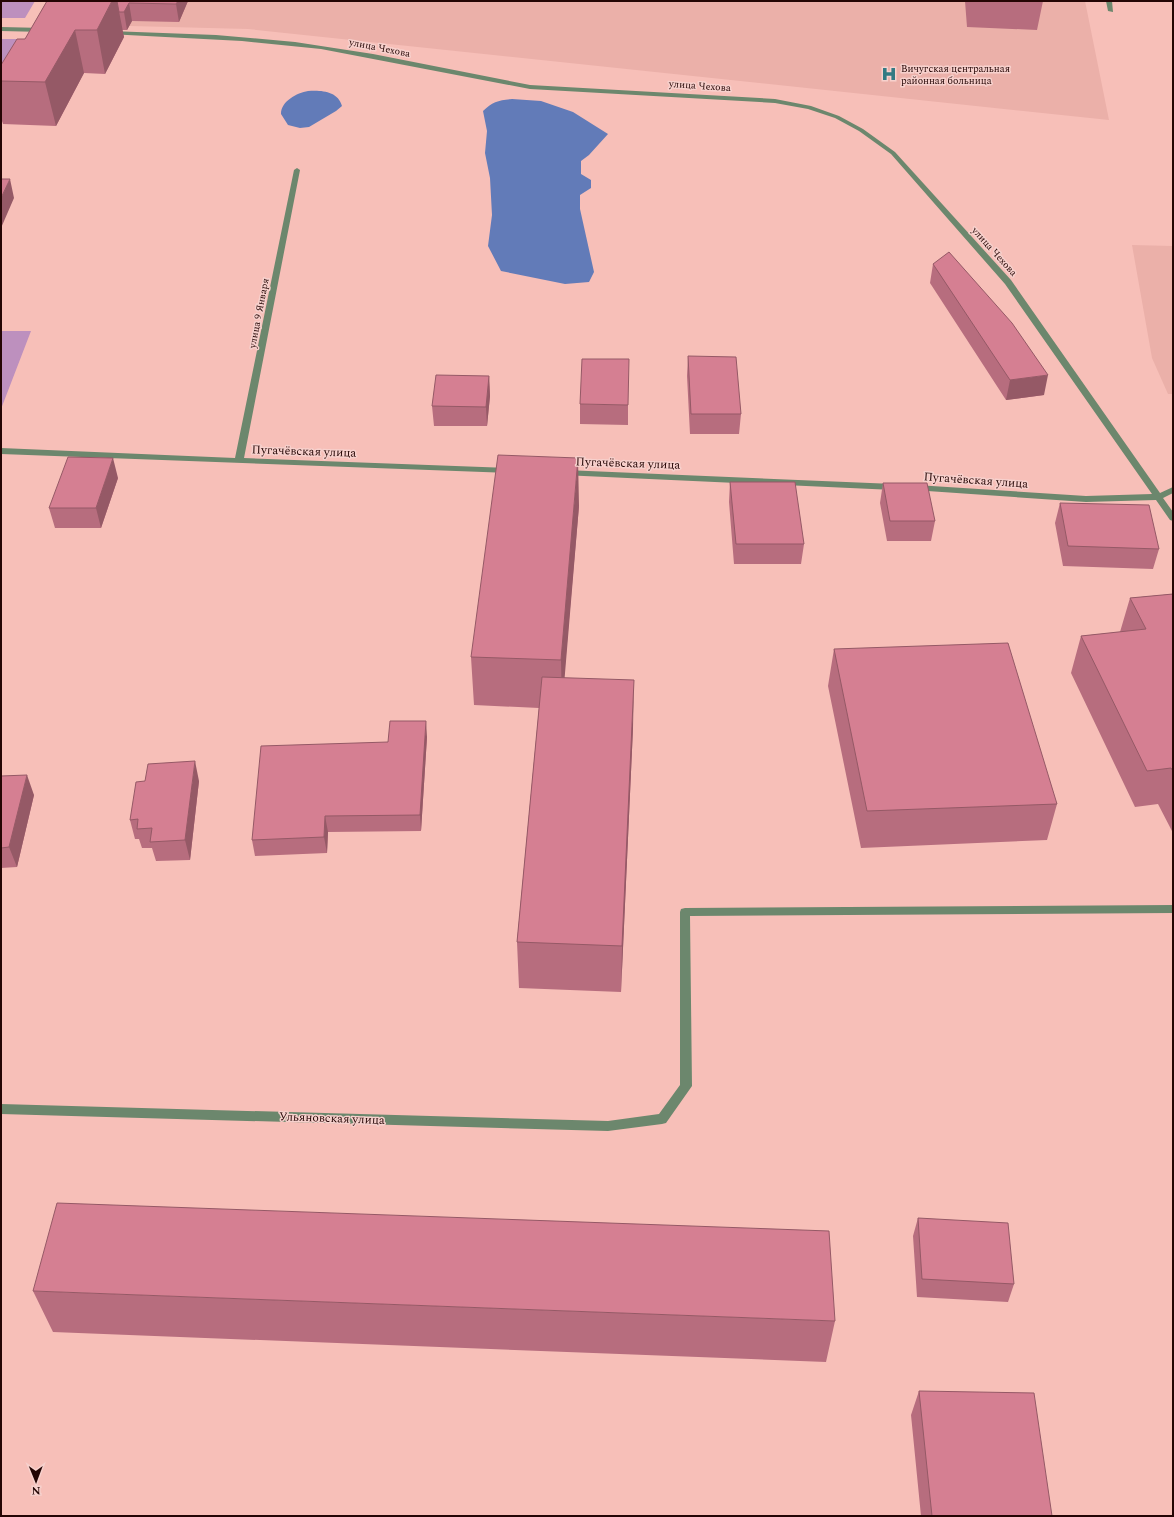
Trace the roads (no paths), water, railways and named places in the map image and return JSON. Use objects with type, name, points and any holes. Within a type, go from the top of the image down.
[{"type":"street","points":[[1109,1],[1110,11]]},
{"type":"street","points":[[1,29],[38,27],[52,31]]},
{"type":"street","name":"улица Чехова","points":[[106,32],[263,39],[323,47],[530,87],[775,101],[809,107],[837,117],[861,130],[893,153],[1008,282],[1173,518]]},
{"type":"street","name":"улица 9 Января","points":[[239,460],[297,170]]},
{"type":"street","name":"Пугачёвская улица","points":[[1,451],[522,471]]},
{"type":"street","name":"Пугачёвская улица","points":[[553,472],[889,487],[1086,499],[1157,497]]},
{"type":"street","points":[[1157,497],[1173,490]]},
{"type":"street","name":"Ульяновская улица","points":[[1,1109],[608,1126],[662,1119],[686,1086],[685,912],[1173,909]]},
{"type":"water","points":[[308,91],[323,91],[333,94],[340,101],[342,106],[309,127],[300,128],[288,125],[281,114],[284,105],[290,98]]},
{"type":"water","points":[[512,99],[541,101],[573,112],[608,134],[589,155],[581,161],[581,174],[591,180],[591,188],[580,195],[580,209],[594,272],[589,282],[565,284],[501,271],[488,246],[492,215],[490,178],[485,153],[487,131],[483,111],[496,102]]},
{"type":"place","name":"Вичугская центральная районная больница","points":[[889,74]]}]
